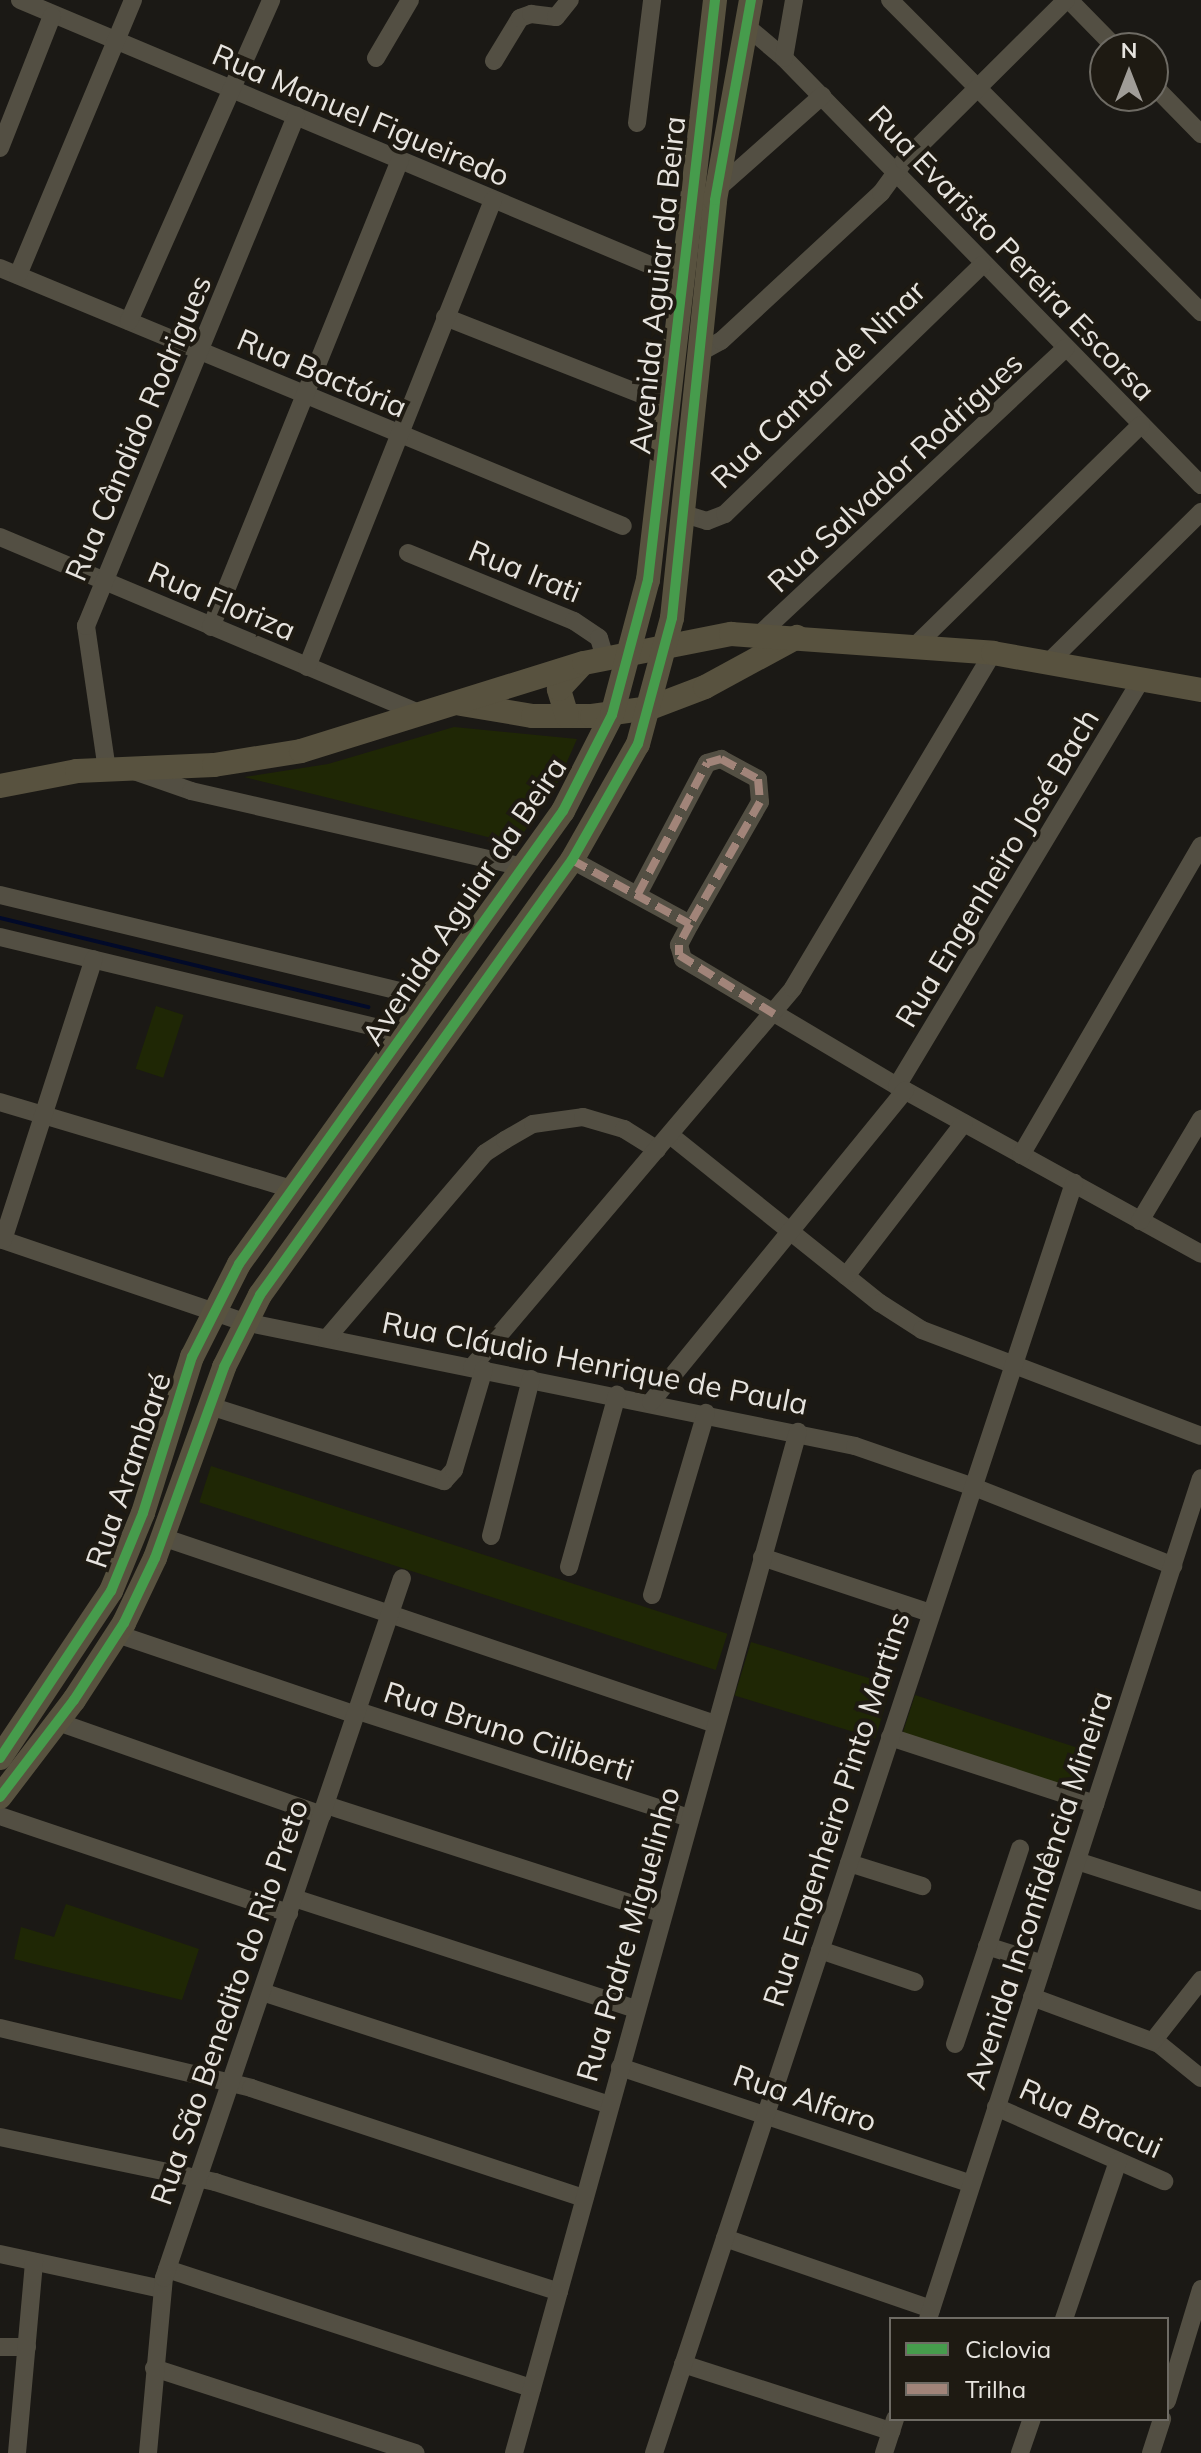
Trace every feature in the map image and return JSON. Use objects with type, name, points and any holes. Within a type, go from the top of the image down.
[{"type":"main road","name":"Avenida Aguiar da Beira","points":[[212,1312],[289,1188],[404,1034],[563,811],[612,715],[632,651],[654,537],[681,278],[715,0]]},
{"type":"main road","name":"Avenida Aguiar da Beira","points":[[244,1322],[295,1243],[572,860],[638,744],[668,643],[716,190],[751,0]]},
{"type":"main road","points":[[0,786],[117,769],[226,763],[338,742],[594,660],[694,639],[760,634],[993,653],[1143,677],[1201,690]]},
{"type":"main road","points":[[457,703],[567,716],[612,715],[650,708],[705,687],[797,637]]},
{"type":"main road","points":[[694,639],[722,655],[723,663],[705,687]]},
{"type":"main road","points":[[567,716],[559,689],[594,660]]},
{"type":"main road","points":[[289,1188],[304,1209],[295,1243]]},
{"type":"main road","name":"Rua Arambaré","points":[[0,1758],[111,1591],[129,1549],[192,1357],[212,1312]]},
{"type":"main road","name":"Rua Arambaré","points":[[0,1797],[76,1697],[117,1634],[162,1537],[244,1322]]},
{"type":"main road","points":[[71,1653],[67,1687],[76,1697]]},
{"type":"street","name":"Rua Manuel Figueiredo","points":[[20,0],[116,43],[681,278]]},
{"type":"street","points":[[9,271],[116,43],[133,0]]},
{"type":"street","points":[[129,321],[228,88],[271,0]]},
{"type":"street","points":[[376,58],[410,0]]},
{"type":"street","points":[[494,61],[520,18],[531,14],[550,19],[561,14],[570,0]]},
{"type":"street","points":[[637,123],[652,0]]},
{"type":"street","points":[[784,58],[794,0]]},
{"type":"street","points":[[890,0],[1201,312]]},
{"type":"street","points":[[699,353],[721,341],[894,175],[978,87],[1068,0],[1100,32]]},
{"type":"street","points":[[0,148],[52,16]]},
{"type":"street","name":"Rua Evaristo Pereira Escorsa","points":[[745,25],[822,96],[894,175],[1201,485]]},
{"type":"street","points":[[716,190],[822,96]]},
{"type":"street","points":[[1169,101],[1201,134]]},
{"type":"street","name":"Rua Cândido Rodrigues","points":[[117,769],[85,638],[103,583],[296,116]]},
{"type":"street","points":[[211,627],[400,160]]},
{"type":"street","points":[[307,667],[493,200]]},
{"type":"street","name":"Rua Cantor de Ninar","points":[[684,514],[707,521],[725,514],[982,265]]},
{"type":"street","name":"Rua Bactória","points":[[9,271],[623,526]]},
{"type":"street","points":[[445,317],[668,405]]},
{"type":"street","name":"Rua Salvador Rodrigues","points":[[760,634],[1066,348]]},
{"type":"street","points":[[915,646],[1141,425]]},
{"type":"street","points":[[1049,662],[1201,512]]},
{"type":"street","name":"Rua Floriza","points":[[0,537],[103,583],[423,715]]},
{"type":"street","name":"Rua Irati","points":[[408,553],[574,621],[599,638],[594,660]]},
{"type":"street","points":[[210,1406],[444,1481],[454,1470],[478,1368],[657,1150],[774,1014],[816,953],[993,653]]},
{"type":"street","name":"Rua Engenheiro José Bach","points":[[651,1402],[791,1232],[901,1088],[1143,677]]},
{"type":"street","points":[[638,894],[707,763],[721,759],[758,779],[760,802],[690,924],[679,945],[679,955],[901,1088],[1201,1254]]},
{"type":"street","points":[[226,763],[217,783],[231,801]]},
{"type":"street","points":[[117,769],[231,801],[524,867]]},
{"type":"street","points":[[1021,1155],[1201,846]]},
{"type":"street","points":[[572,860],[690,924]]},
{"type":"street","points":[[0,895],[430,998]]},
{"type":"street","points":[[0,937],[404,1034]]},
{"type":"street","points":[[2,1239],[45,1116],[94,959]]},
{"type":"street","points":[[0,1102],[289,1188]]},
{"type":"street","points":[[327,1338],[485,1153],[533,1124],[583,1117],[624,1129],[657,1150]]},
{"type":"street","points":[[1140,1221],[1201,1119]]},
{"type":"street","points":[[846,1276],[964,1123]]},
{"type":"street","points":[[670,1135],[846,1276],[922,1330],[1201,1436]]},
{"type":"street","name":"Rua Engenheiro Pinto Martins","points":[[654,2453],[1074,1183]]},
{"type":"street","name":"Rua Cláudio Henrique de Paula","points":[[2,1239],[244,1322],[798,1432],[972,1486],[1173,1566]]},
{"type":"street","points":[[491,1536],[531,1379]]},
{"type":"street","points":[[569,1567],[617,1395]]},
{"type":"street","points":[[652,1595],[706,1413]]},
{"type":"street","name":"Rua Padre Miguelinho","points":[[514,2453],[798,1432]]},
{"type":"street","name":"Avenida Inconfidência Mineira","points":[[930,2314],[1201,1478]]},
{"type":"street","points":[[162,1537],[389,1617],[715,1724]]},
{"type":"street","points":[[762,1557],[930,1613]]},
{"type":"street","name":"Rua São Benedito do Rio Preto","points":[[148,2453],[162,2289],[167,2269],[402,1578]]},
{"type":"street","name":"Rua Bruno Ciliberti","points":[[117,1634],[689,1818]]},
{"type":"street","points":[[58,1722],[324,1810],[663,1914]]},
{"type":"street","points":[[890,1737],[1095,1804]]},
{"type":"street","points":[[0,1816],[636,2009]]},
{"type":"street","points":[[955,2044],[1020,1849]]},
{"type":"street","points":[[1077,1861],[1201,1901]]},
{"type":"street","points":[[849,1863],[922,1886]]},
{"type":"street","points":[[987,1946],[1043,1964]]},
{"type":"street","points":[[820,1950],[915,1982]]},
{"type":"street","points":[[1153,2041],[1201,1980]]},
{"type":"street","points":[[262,1992],[609,2105]]},
{"type":"street","points":[[1032,1997],[1153,2041],[1201,2078]]},
{"type":"street","points":[[0,2028],[232,2083],[584,2198]]},
{"type":"street","name":"Rua Alfaro","points":[[620,2067],[971,2184]]},
{"type":"street","name":"Rua Bracui","points":[[996,2107],[1164,2181]]},
{"type":"street","points":[[0,2137],[198,2179],[559,2292]]},
{"type":"street","points":[[1065,2317],[1118,2161]]},
{"type":"street","points":[[725,2238],[930,2314]]},
{"type":"street","points":[[0,2254],[162,2289]]},
{"type":"street","points":[[17,2453],[34,2262]]},
{"type":"street","points":[[167,2269],[532,2388]]},
{"type":"street","points":[[1169,2394],[1201,2289]]},
{"type":"street","points":[[0,2347],[27,2347]]},
{"type":"street","points":[[683,2364],[893,2425],[884,2453]]},
{"type":"street","points":[[154,2368],[416,2453]]},
{"type":"street","points":[[1020,2453],[1031,2421]]},
{"type":"street","points":[[1151,2453],[1161,2421]]},
{"type":"green space","points":[[454,727],[577,739],[558,782],[516,844],[244,777],[328,764]]},
{"type":"green space","points":[[156,1006],[184,1015],[163,1078],[136,1069]]},
{"type":"green space","points":[[211,1466],[727,1634],[716,1670],[199,1502]]},
{"type":"green space","points":[[751,1642],[892,1685],[875,1739],[735,1696]]},
{"type":"green space","points":[[915,1695],[1097,1754],[1084,1793],[902,1734]]},
{"type":"green space","points":[[66,1904],[199,1949],[182,2000],[14,1959],[21,1927],[54,1937]]},
{"type":"waterway","points":[[0,918],[368,1007]]},
{"type":"marked path","points":[[638,894],[707,763],[721,759],[758,779],[760,802],[690,924]]},
{"type":"marked path","points":[[572,860],[690,924],[679,945],[679,955],[774,1014]]},
{"type":"cycle path","points":[[0,1758],[111,1591],[143,1513],[192,1357],[239,1264],[563,811],[612,715],[648,580],[715,0]]},
{"type":"cycle path","points":[[0,1797],[74,1700],[124,1623],[155,1558],[224,1367],[260,1295],[572,860],[638,744],[672,618],[715,200],[751,0]]}]
